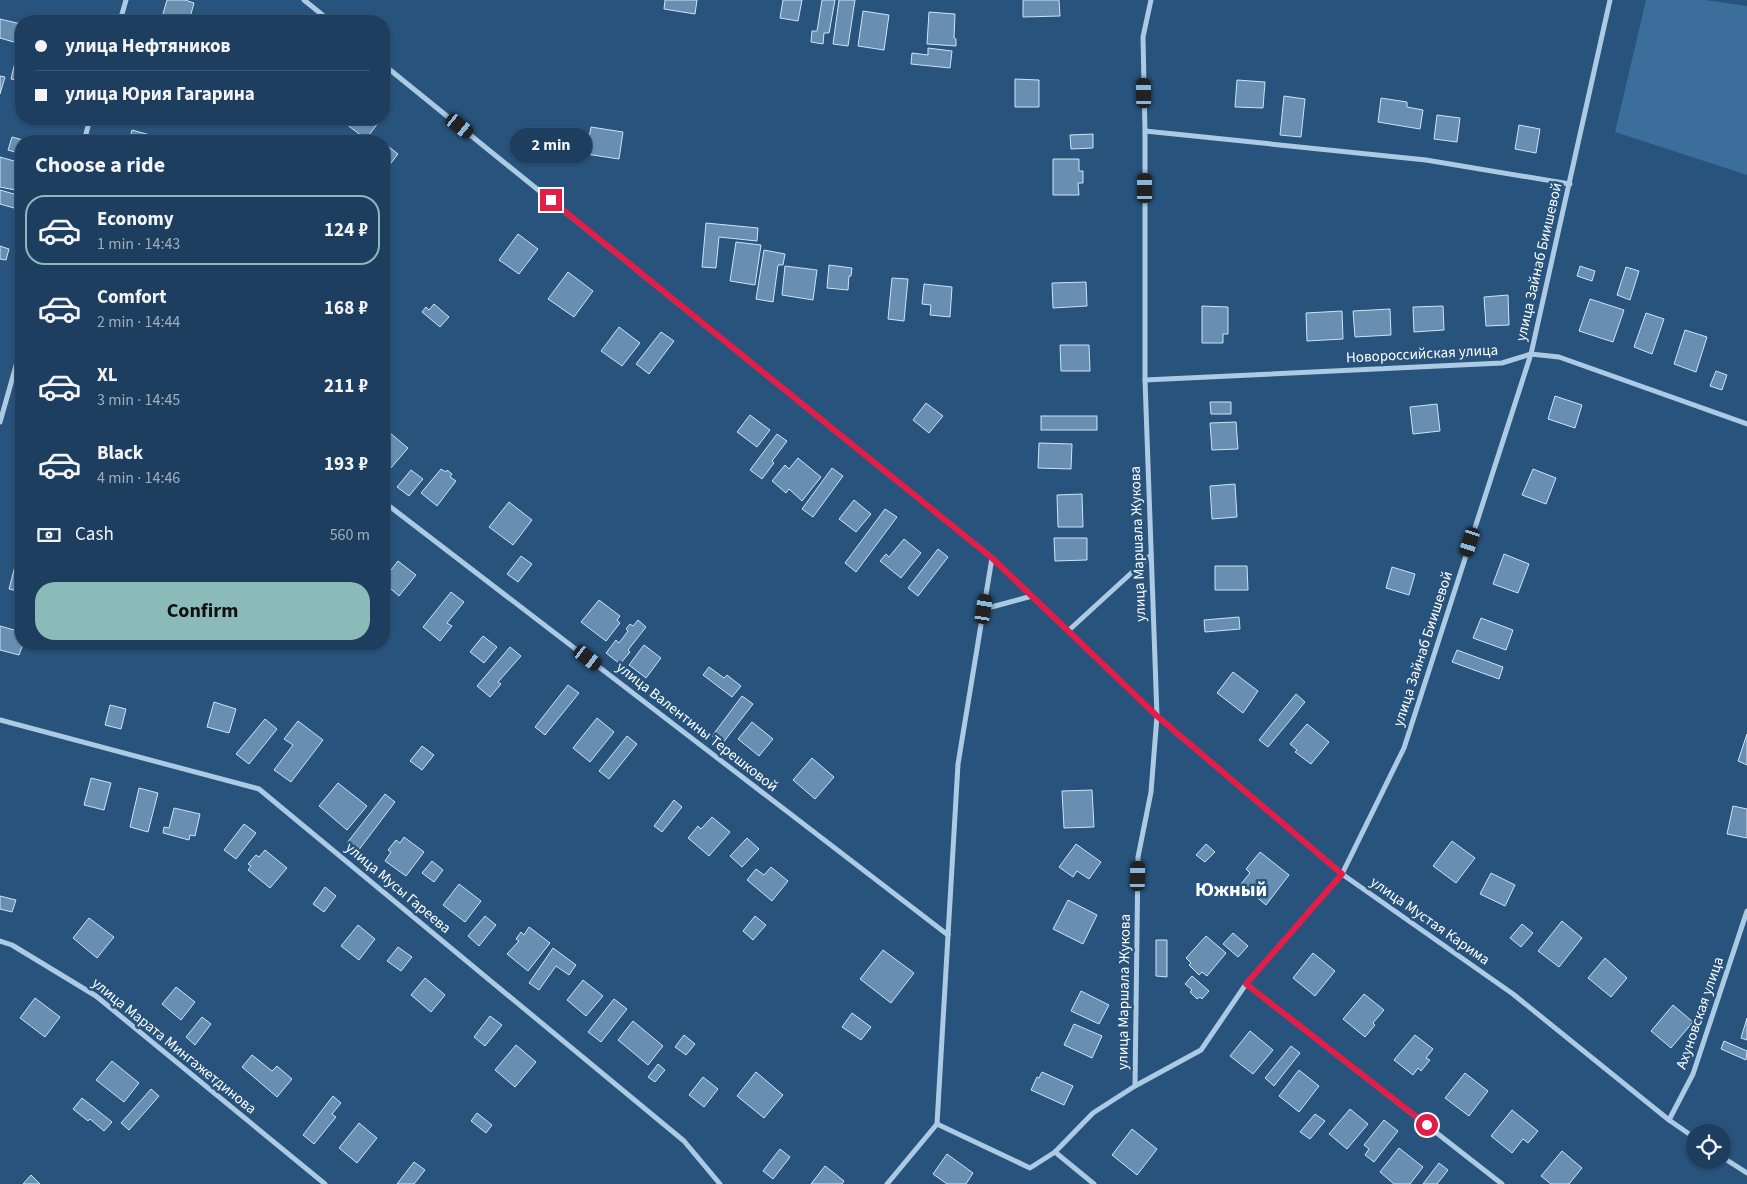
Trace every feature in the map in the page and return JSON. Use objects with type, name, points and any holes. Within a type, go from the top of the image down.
[{"type":"street","points":[[122,15],[126,0]]},
{"type":"street","points":[[304,0],[323,15]]},
{"type":"street","name":"улица Маршала Жукова","points":[[1135,1086],[1138,857],[1151,792],[1157,716],[1145,380],[1143,37],[1151,0]]},
{"type":"street","name":"улица Зайнаб Биишевой","points":[[937,1124],[1030,1168],[1055,1152],[1093,1113],[1135,1086],[1201,1050],[1246,984],[1342,874],[1404,748],[1531,354],[1610,0]]},
{"type":"street","name":"улица Мустая Карима","points":[[390,70],[992,558],[1157,716],[1342,874],[1514,994],[1686,1132]]},
{"type":"street","points":[[1145,131],[1426,160],[1570,184]]},
{"type":"street","name":"Новороссийская улица","points":[[1145,380],[1502,363],[1531,354],[1559,357],[1747,424]]},
{"type":"street","points":[[0,422],[15,376]]},
{"type":"street","name":"улица Валентины Терешковой","points":[[390,507],[948,935]]},
{"type":"street","points":[[1068,631],[1151,555]]},
{"type":"street","points":[[887,1184],[937,1124],[958,764],[992,558]]},
{"type":"street","points":[[984,609],[1032,596]]},
{"type":"street","name":"улица Мусы Гареева","points":[[0,720],[259,789],[684,1141],[720,1184]]},
{"type":"street","name":"Ахуновская улица","points":[[1669,1120],[1693,1074],[1747,911]]},
{"type":"street","name":"улица Марата Мингажетдинова","points":[[0,941],[12,945],[96,996],[324,1184]]},
{"type":"street","points":[[1246,984],[1502,1184]]},
{"type":"street","points":[[1055,1152],[1094,1184]]},
{"type":"street","points":[[1731,1163],[1747,1173]]},
{"type":"shaded area","points":[[1646,0],[1705,0],[1747,6],[1747,175],[1615,132]]},
{"type":"building","points":[[167,0],[185,0],[194,3],[191,15],[163,15]]},
{"type":"building","points":[[665,0],[697,0],[695,14],[664,9]]},
{"type":"building","points":[[783,0],[802,0],[798,21],[780,18]]},
{"type":"building","points":[[822,0],[835,0],[829,33],[824,33],[823,44],[811,42],[812,31],[817,31]]},
{"type":"building","points":[[839,0],[855,0],[848,46],[833,44]]},
{"type":"building","points":[[1023,0],[1059,0],[1060,16],[1023,17]]},
{"type":"building","points":[[863,11],[889,15],[884,50],[858,46]]},
{"type":"building","points":[[929,12],[955,14],[954,38],[956,39],[956,46],[927,44]]},
{"type":"building","points":[[0,19],[15,23],[15,42],[0,38]]},
{"type":"building","points":[[928,48],[952,51],[950,68],[911,64],[912,53],[928,55]]},
{"type":"building","points":[[15,62],[15,80],[11,79]]},
{"type":"building","points":[[0,76],[5,77],[0,94]]},
{"type":"building","points":[[1015,79],[1039,80],[1039,107],[1015,107]]},
{"type":"building","points":[[1237,80],[1265,82],[1263,108],[1235,107]]},
{"type":"building","points":[[1284,96],[1305,99],[1301,137],[1280,135]]},
{"type":"building","points":[[1381,98],[1407,102],[1407,107],[1423,110],[1420,129],[1378,122]]},
{"type":"building","points":[[1437,115],[1460,118],[1457,142],[1434,139]]},
{"type":"building","points":[[347,125],[376,125],[369,135],[361,135]]},
{"type":"building","points":[[1519,125],[1540,129],[1536,153],[1515,149]]},
{"type":"building","points":[[591,127],[623,132],[619,159],[586,154]]},
{"type":"building","points":[[132,130],[150,135],[131,135]]},
{"type":"building","points":[[1093,134],[1093,148],[1071,149],[1070,135]]},
{"type":"building","points":[[12,137],[15,138],[15,152],[8,150]]},
{"type":"building","points":[[390,148],[398,154],[390,164]]},
{"type":"building","points":[[0,157],[15,161],[15,190],[0,187]]},
{"type":"building","points":[[1053,159],[1079,159],[1079,171],[1083,171],[1083,183],[1078,183],[1079,195],[1053,195]]},
{"type":"building","points":[[0,190],[15,194],[15,208],[0,204]]},
{"type":"building","points":[[706,223],[758,228],[757,241],[719,237],[716,268],[702,267]]},
{"type":"building","points":[[518,234],[538,249],[519,274],[499,260]]},
{"type":"building","points":[[736,242],[761,245],[755,285],[730,281]]},
{"type":"building","points":[[0,246],[9,249],[6,260],[0,259]]},
{"type":"building","points":[[764,250],[785,254],[783,265],[778,265],[773,302],[756,299]]},
{"type":"building","points":[[829,265],[852,268],[851,276],[849,276],[848,290],[827,288]]},
{"type":"building","points":[[785,266],[817,270],[813,300],[782,295]]},
{"type":"building","points":[[1580,266],[1595,271],[1592,281],[1577,276]]},
{"type":"building","points":[[1626,267],[1639,271],[1630,300],[1617,295]]},
{"type":"building","points":[[568,272],[593,291],[574,317],[548,299]]},
{"type":"building","points":[[892,278],[908,279],[904,321],[888,319]]},
{"type":"building","points":[[1086,282],[1087,306],[1053,308],[1052,283]]},
{"type":"building","points":[[924,284],[952,287],[950,317],[930,315],[931,305],[922,304]]},
{"type":"building","points":[[1508,295],[1509,325],[1486,326],[1484,297]]},
{"type":"building","points":[[1590,299],[1624,310],[1613,342],[1579,331]]},
{"type":"building","points":[[434,304],[449,317],[440,327],[422,312],[426,307],[429,310]]},
{"type":"building","points":[[1202,306],[1228,307],[1228,334],[1223,334],[1223,343],[1202,343]]},
{"type":"building","points":[[1443,306],[1444,330],[1414,332],[1413,307]]},
{"type":"building","points":[[1390,309],[1391,335],[1355,337],[1353,311]]},
{"type":"building","points":[[1342,311],[1343,339],[1307,341],[1306,313]]},
{"type":"building","points":[[1646,313],[1664,319],[1652,354],[1634,347]]},
{"type":"building","points":[[619,327],[640,343],[622,366],[601,351]]},
{"type":"building","points":[[1685,330],[1707,337],[1696,372],[1674,364]]},
{"type":"building","points":[[661,332],[674,341],[649,374],[636,364]]},
{"type":"building","points":[[1060,345],[1089,345],[1090,371],[1061,371]]},
{"type":"building","points":[[1716,371],[1727,375],[1722,390],[1710,386]]},
{"type":"building","points":[[1555,396],[1582,405],[1575,428],[1548,419]]},
{"type":"building","points":[[1210,402],[1231,402],[1231,414],[1211,414]]},
{"type":"building","points":[[926,403],[943,416],[929,433],[913,420]]},
{"type":"building","points":[[1437,404],[1440,431],[1413,434],[1410,407]]},
{"type":"building","points":[[750,415],[770,430],[757,447],[737,432]]},
{"type":"building","points":[[1041,416],[1097,416],[1097,430],[1041,430]]},
{"type":"building","points":[[1236,422],[1238,449],[1212,450],[1210,423]]},
{"type":"building","points":[[390,433],[408,448],[390,469]]},
{"type":"building","points":[[777,434],[787,441],[772,461],[774,463],[762,479],[750,470]]},
{"type":"building","points":[[1039,443],[1072,444],[1071,469],[1038,468]]},
{"type":"building","points":[[798,458],[821,477],[802,501],[789,489],[786,493],[772,481],[785,465],[789,469]]},
{"type":"building","points":[[832,468],[843,476],[813,517],[802,509]]},
{"type":"building","points":[[441,469],[446,472],[447,470],[452,474],[450,477],[456,481],[437,506],[421,493]]},
{"type":"building","points":[[1533,469],[1556,478],[1546,504],[1522,495]]},
{"type":"building","points":[[411,470],[423,479],[409,496],[397,487]]},
{"type":"building","points":[[1235,484],[1237,517],[1212,519],[1210,486]]},
{"type":"building","points":[[1082,494],[1083,527],[1058,527],[1057,495]]},
{"type":"building","points":[[854,500],[871,514],[856,532],[839,519]]},
{"type":"building","points":[[509,502],[532,520],[513,545],[489,527]]},
{"type":"building","points":[[885,509],[897,517],[856,572],[845,563]]},
{"type":"building","points":[[1054,538],[1087,538],[1087,560],[1055,561]]},
{"type":"building","points":[[904,539],[921,553],[901,578],[880,561],[886,554],[889,557]]},
{"type":"building","points":[[938,549],[948,557],[918,596],[908,588]]},
{"type":"building","points":[[1504,554],[1529,564],[1518,593],[1493,584]]},
{"type":"building","points":[[521,556],[532,564],[518,582],[507,574]]},
{"type":"building","points":[[398,561],[416,575],[399,596],[390,588],[390,571]]},
{"type":"building","points":[[15,566],[15,590],[9,589]]},
{"type":"building","points":[[1215,566],[1247,566],[1248,590],[1215,590]]},
{"type":"building","points":[[1392,567],[1415,574],[1409,595],[1386,588]]},
{"type":"building","points":[[451,592],[464,602],[447,623],[452,626],[440,641],[423,627]]},
{"type":"building","points":[[599,600],[620,616],[617,620],[620,623],[606,641],[581,622]]},
{"type":"building","points":[[1239,617],[1240,629],[1205,632],[1204,620]]},
{"type":"building","points":[[1481,618],[1513,630],[1506,650],[1473,638]]},
{"type":"building","points":[[638,620],[646,627],[628,650],[630,652],[620,664],[606,653],[616,640],[619,643],[628,631],[626,629],[630,624],[633,626]]},
{"type":"building","points":[[0,626],[15,630],[15,650],[21,650],[19,655],[0,650]]},
{"type":"building","points":[[483,636],[497,647],[484,663],[470,652]]},
{"type":"building","points":[[644,645],[661,658],[646,678],[629,665]]},
{"type":"building","points":[[510,647],[521,656],[498,682],[501,684],[490,697],[477,686]]},
{"type":"building","points":[[1457,650],[1503,667],[1499,679],[1452,662]]},
{"type":"building","points":[[709,667],[724,678],[727,675],[741,686],[732,697],[703,675]]},
{"type":"building","points":[[1233,672],[1258,691],[1243,713],[1217,693]]},
{"type":"building","points":[[568,685],[579,693],[545,735],[535,727]]},
{"type":"building","points":[[1296,694],[1305,702],[1268,747],[1259,740]]},
{"type":"building","points":[[742,696],[753,704],[722,744],[712,736]]},
{"type":"building","points":[[214,702],[236,709],[229,733],[207,727]]},
{"type":"building","points":[[110,705],[126,709],[121,729],[105,725]]},
{"type":"building","points":[[597,718],[614,732],[590,762],[573,748]]},
{"type":"building","points":[[265,719],[277,729],[249,764],[236,754]]},
{"type":"building","points":[[298,721],[323,740],[291,782],[274,770],[293,745],[284,739]]},
{"type":"building","points":[[752,722],[773,739],[759,756],[738,739]]},
{"type":"building","points":[[1307,724],[1329,742],[1311,764],[1295,752],[1297,750],[1290,744]]},
{"type":"building","points":[[1747,734],[1747,765],[1738,761]]},
{"type":"building","points":[[627,736],[637,744],[609,779],[599,771]]},
{"type":"building","points":[[422,746],[434,755],[422,770],[410,761]]},
{"type":"building","points":[[812,758],[834,777],[815,799],[793,780]]},
{"type":"building","points":[[91,778],[111,783],[104,810],[84,805]]},
{"type":"building","points":[[338,783],[367,806],[347,830],[319,806]]},
{"type":"building","points":[[139,788],[158,793],[148,832],[130,827]]},
{"type":"building","points":[[1092,790],[1094,827],[1064,828],[1062,791]]},
{"type":"building","points":[[385,794],[395,802],[358,851],[347,843]]},
{"type":"building","points":[[674,800],[682,807],[662,832],[654,826]]},
{"type":"building","points":[[1733,806],[1747,809],[1747,838],[1727,834]]},
{"type":"building","points":[[174,808],[200,814],[195,836],[190,835],[189,840],[163,833],[164,827],[169,828]]},
{"type":"building","points":[[712,817],[730,832],[709,856],[688,838],[698,826],[701,829]]},
{"type":"building","points":[[244,824],[256,833],[236,859],[224,850]]},
{"type":"building","points":[[404,837],[424,852],[406,876],[385,861],[391,852],[388,850],[396,840],[400,843]]},
{"type":"building","points":[[747,838],[759,849],[742,867],[730,856]]},
{"type":"building","points":[[1452,841],[1475,858],[1456,883],[1433,866]]},
{"type":"building","points":[[1076,844],[1101,862],[1089,879],[1077,871],[1073,877],[1059,867]]},
{"type":"building","points":[[1206,844],[1215,852],[1205,862],[1196,855]]},
{"type":"building","points":[[265,850],[287,868],[270,888],[248,870],[251,866],[248,864],[256,855],[259,857]]},
{"type":"building","points":[[1260,852],[1289,875],[1266,905],[1241,884],[1250,873],[1246,869]]},
{"type":"building","points":[[432,861],[443,870],[434,882],[422,873]]},
{"type":"building","points":[[771,867],[788,881],[772,901],[747,880],[756,869],[764,875]]},
{"type":"building","points":[[1491,873],[1515,885],[1505,906],[1480,894]]},
{"type":"building","points":[[459,884],[481,901],[465,922],[443,905]]},
{"type":"building","points":[[325,887],[336,896],[324,912],[313,904]]},
{"type":"building","points":[[0,896],[16,900],[12,912],[0,909]]},
{"type":"building","points":[[1068,900],[1097,915],[1083,944],[1053,929]]},
{"type":"building","points":[[485,916],[496,925],[479,946],[468,936]]},
{"type":"building","points":[[755,916],[766,925],[753,940],[743,931]]},
{"type":"building","points":[[89,918],[114,937],[97,958],[73,938]]},
{"type":"building","points":[[1562,921],[1582,938],[1559,967],[1538,951]]},
{"type":"building","points":[[1522,924],[1533,933],[1521,947],[1510,938]]},
{"type":"building","points":[[358,925],[375,939],[359,960],[341,946]]},
{"type":"building","points":[[529,927],[550,943],[528,971],[507,954],[519,941],[516,939],[521,932],[524,935]]},
{"type":"building","points":[[1233,933],[1248,946],[1238,957],[1223,944]]},
{"type":"building","points":[[1206,936],[1226,953],[1207,976],[1202,972],[1199,975],[1189,965],[1191,963],[1186,958]]},
{"type":"building","points":[[1156,940],[1167,940],[1167,977],[1156,976]]},
{"type":"building","points":[[398,947],[412,957],[401,971],[387,961]]},
{"type":"building","points":[[553,948],[576,965],[569,975],[556,966],[539,990],[529,983]]},
{"type":"building","points":[[883,950],[914,973],[891,1003],[860,979]]},
{"type":"building","points":[[1313,953],[1335,971],[1315,996],[1293,978]]},
{"type":"building","points":[[1605,958],[1627,978],[1611,997],[1588,978]]},
{"type":"building","points":[[1192,976],[1209,991],[1202,999],[1200,997],[1197,999],[1190,992],[1192,990],[1185,984]]},
{"type":"building","points":[[425,978],[445,995],[431,1012],[411,995]]},
{"type":"building","points":[[583,980],[603,996],[586,1016],[567,1000]]},
{"type":"building","points":[[176,987],[195,1002],[181,1020],[162,1004]]},
{"type":"building","points":[[1081,991],[1109,1005],[1099,1024],[1071,1011]]},
{"type":"building","points":[[1364,994],[1384,1010],[1373,1023],[1375,1025],[1365,1037],[1343,1019]]},
{"type":"building","points":[[35,998],[60,1017],[45,1037],[20,1018]]},
{"type":"building","points":[[614,999],[627,1009],[601,1042],[588,1032]]},
{"type":"building","points":[[1673,1005],[1693,1022],[1671,1048],[1651,1031]]},
{"type":"building","points":[[852,1013],[871,1027],[861,1040],[842,1027]]},
{"type":"building","points":[[490,1016],[502,1025],[485,1046],[474,1037]]},
{"type":"building","points":[[202,1017],[211,1024],[195,1045],[186,1037]]},
{"type":"building","points":[[1747,1018],[1747,1040],[1741,1038]]},
{"type":"building","points":[[633,1021],[663,1046],[648,1065],[618,1040]]},
{"type":"building","points":[[1074,1024],[1102,1036],[1092,1058],[1064,1045]]},
{"type":"building","points":[[1250,1031],[1273,1050],[1253,1074],[1230,1056]]},
{"type":"building","points":[[684,1035],[695,1044],[686,1055],[675,1047]]},
{"type":"building","points":[[1415,1035],[1433,1049],[1426,1058],[1430,1060],[1421,1071],[1418,1068],[1413,1075],[1394,1060]]},
{"type":"building","points":[[1724,1041],[1747,1051],[1746,1060],[1721,1049]]},
{"type":"building","points":[[516,1045],[536,1062],[515,1087],[495,1070]]},
{"type":"building","points":[[1291,1046],[1300,1053],[1274,1086],[1265,1078]]},
{"type":"building","points":[[252,1055],[272,1071],[277,1066],[292,1079],[277,1097],[242,1067]]},
{"type":"building","points":[[112,1061],[139,1083],[124,1102],[96,1080]]},
{"type":"building","points":[[658,1064],[665,1070],[655,1082],[648,1077]]},
{"type":"building","points":[[1299,1070],[1319,1086],[1299,1112],[1279,1096]]},
{"type":"building","points":[[756,1072],[783,1095],[764,1118],[737,1096]]},
{"type":"building","points":[[1042,1072],[1073,1086],[1064,1105],[1031,1090],[1037,1077],[1039,1078]]},
{"type":"building","points":[[1465,1073],[1488,1091],[1469,1116],[1445,1098]]},
{"type":"building","points":[[703,1077],[718,1089],[704,1107],[689,1095]]},
{"type":"building","points":[[151,1089],[159,1096],[129,1130],[121,1123]]},
{"type":"building","points":[[333,1096],[341,1103],[332,1114],[336,1117],[314,1144],[303,1135]]},
{"type":"building","points":[[82,1098],[112,1122],[104,1131],[90,1119],[88,1121],[73,1109]]},
{"type":"building","points":[[1350,1109],[1368,1124],[1347,1149],[1329,1134]]},
{"type":"building","points":[[1512,1110],[1538,1131],[1528,1143],[1523,1139],[1512,1153],[1491,1136]]},
{"type":"building","points":[[477,1113],[492,1125],[486,1133],[471,1121]]},
{"type":"building","points":[[1315,1114],[1325,1121],[1310,1139],[1300,1132]]},
{"type":"building","points":[[1384,1120],[1398,1131],[1374,1162],[1365,1155],[1369,1149],[1364,1145]]},
{"type":"building","points":[[359,1123],[377,1138],[357,1163],[339,1148]]},
{"type":"building","points":[[1132,1129],[1157,1149],[1137,1175],[1112,1155]]},
{"type":"building","points":[[1399,1148],[1423,1167],[1410,1184],[1394,1184],[1380,1172]]},
{"type":"building","points":[[780,1149],[790,1157],[773,1179],[763,1171]]},
{"type":"building","points":[[1562,1151],[1582,1168],[1569,1184],[1551,1184],[1541,1176]]},
{"type":"building","points":[[947,1154],[973,1173],[966,1184],[947,1184],[933,1174]]},
{"type":"building","points":[[414,1162],[425,1170],[414,1184],[397,1184]]},
{"type":"building","points":[[1439,1163],[1448,1170],[1437,1184],[1423,1184]]},
{"type":"building","points":[[825,1166],[844,1181],[842,1184],[811,1184]]},
{"type":"building","points":[[31,1175],[40,1184],[23,1184]]},
{"type":"district","name":"Южный","points":[[1231,890]]},
{"type":"route","points":[[551,200],[992,558],[1157,716],[1342,874],[1246,984],[1427,1125]]}]
